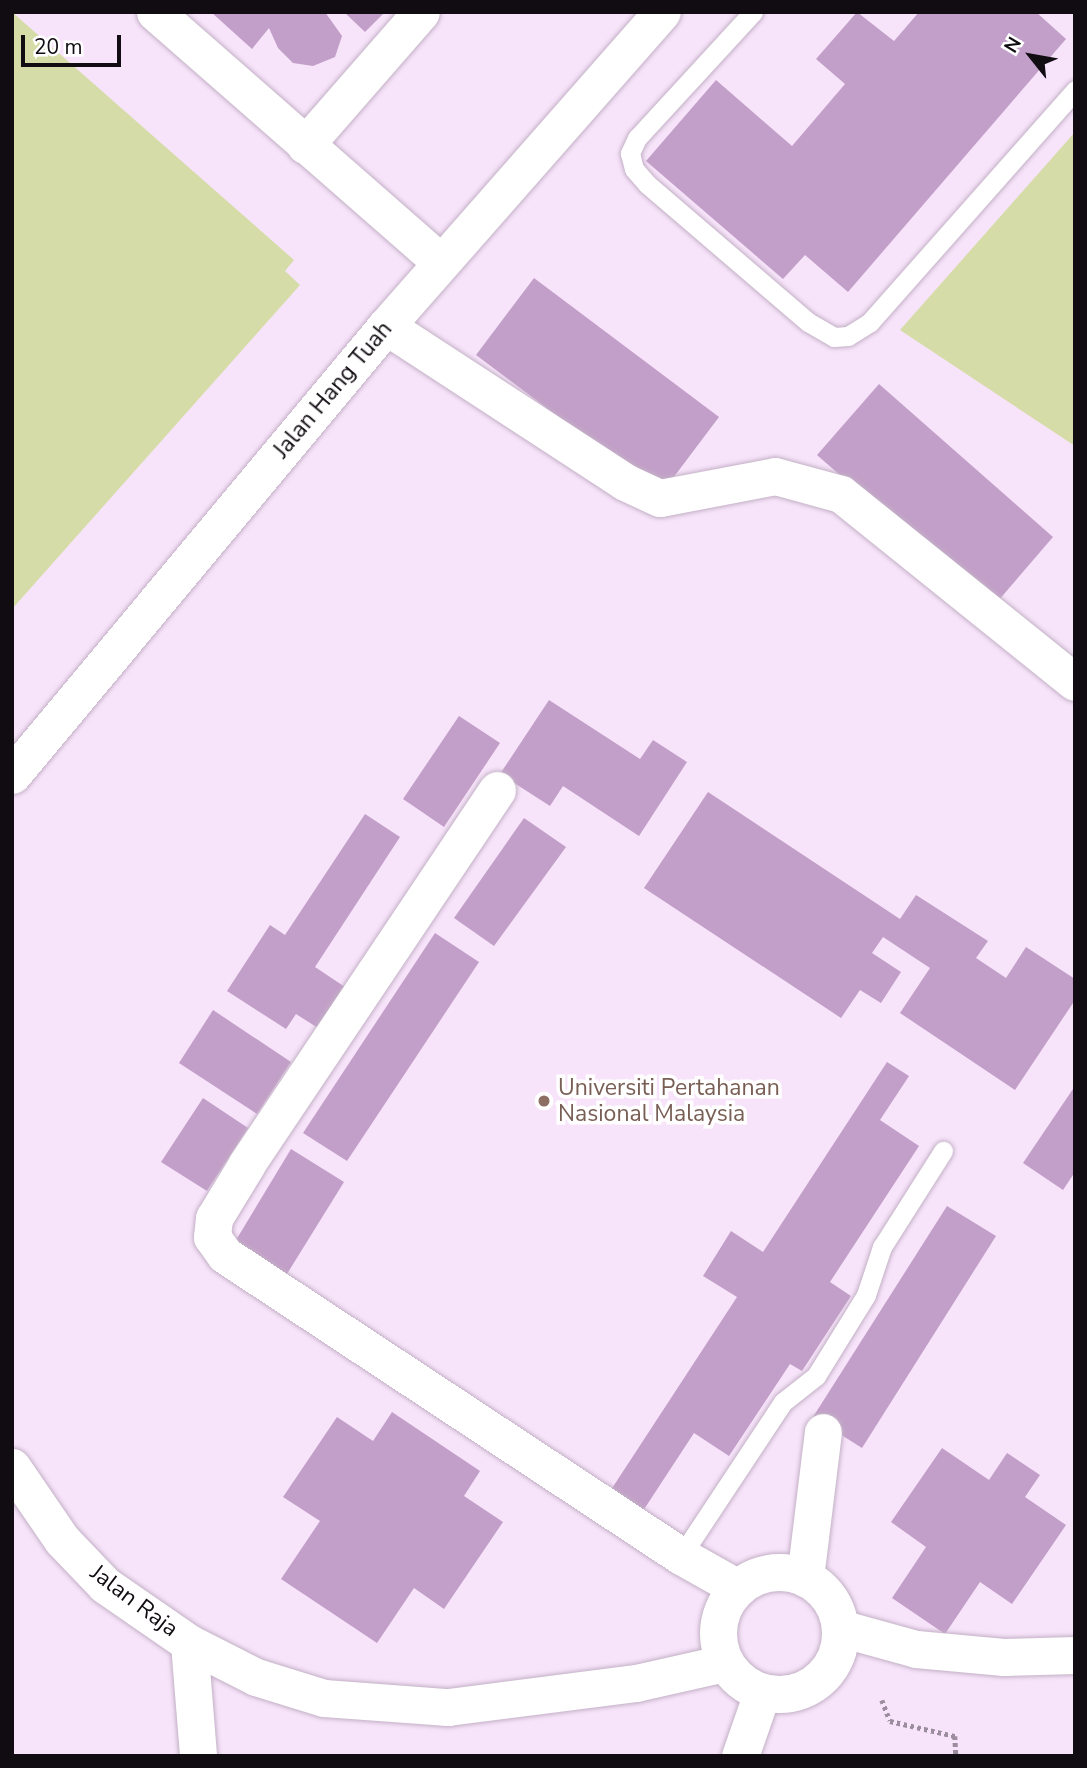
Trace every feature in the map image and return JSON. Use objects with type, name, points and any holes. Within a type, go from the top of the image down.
[{"type":"street","points":[[155,12],[441,262]]},
{"type":"street","points":[[305,145],[421,12]]},
{"type":"street","name":"Jalan Hang Tuah","points":[[12,775],[386,326],[662,12]]},
{"type":"street","points":[[386,326],[625,482],[660,498],[775,476],[841,494],[1075,682]]},
{"type":"street","points":[[497,790],[240,1175],[214,1218],[212,1237],[225,1255],[681,1556],[738,1588]]},
{"type":"street","points":[[804,1577],[823,1432]]},
{"type":"street","name":"Jalan Raja","points":[[12,1467],[62,1540],[105,1585],[189,1643],[198,1756]]},
{"type":"street","points":[[782,1572],[804,1577],[828,1598],[840,1628],[838,1648],[829,1668],[814,1683],[796,1692],[762,1693],[737,1678],[725,1663],[719,1623],[738,1588],[758,1576],[782,1572]]},
{"type":"street","points":[[840,1628],[916,1650],[1004,1657],[1075,1655]]},
{"type":"street","points":[[189,1643],[256,1677],[324,1698],[448,1707],[636,1683],[725,1663]]},
{"type":"street","points":[[740,1756],[762,1693]]},
{"type":"lane","points":[[753,12],[637,138],[629,153],[634,169],[647,184],[808,322],[834,337],[848,336],[870,322],[1075,90]]},
{"type":"lane","points":[[681,1556],[783,1402],[816,1376],[866,1295],[882,1247],[943,1151]]},
{"type":"path","points":[[882,1700],[890,1721],[955,1736],[956,1756]]},
{"type":"green space","points":[[12,12],[294,260],[285,271],[300,285],[12,609]]},
{"type":"green space","points":[[1075,132],[1075,446],[900,330]]},
{"type":"building","points":[[211,12],[325,12],[342,36],[335,57],[313,66],[293,63],[278,48],[269,28],[252,49]]},
{"type":"building","points":[[344,12],[385,12],[365,32]]},
{"type":"building","points":[[857,12],[894,41],[919,12],[1036,12],[1066,39],[848,292],[805,255],[783,279],[646,161],[716,80],[792,146],[845,84],[816,59]]},
{"type":"building","points":[[534,278],[719,417],[661,494],[476,355]]},
{"type":"building","points":[[879,384],[1053,537],[992,608],[817,455]]},
{"type":"building","points":[[549,700],[640,759],[653,740],[687,762],[639,836],[563,786],[550,806],[500,774]]},
{"type":"building","points":[[459,716],[500,743],[444,827],[403,799]]},
{"type":"building","points":[[708,792],[900,919],[916,895],[988,941],[976,958],[1006,978],[1026,947],[1075,979],[1075,1000],[1015,1090],[900,1013],[930,968],[883,937],[872,953],[901,972],[881,1003],[860,990],[841,1018],[644,888]]},
{"type":"building","points":[[365,814],[400,837],[315,967],[345,987],[318,1028],[296,1014],[286,1029],[227,991],[270,925],[285,935]]},
{"type":"building","points":[[524,818],[566,847],[494,946],[454,918]]},
{"type":"building","points":[[435,933],[479,962],[347,1161],[303,1133]]},
{"type":"building","points":[[213,1010],[291,1062],[257,1114],[179,1063]]},
{"type":"building","points":[[887,1062],[909,1076],[880,1120],[919,1146],[830,1282],[851,1296],[802,1371],[790,1364],[729,1456],[694,1433],[637,1520],[605,1499],[737,1297],[703,1276],[731,1231],[763,1252]]},
{"type":"building","points":[[1075,1086],[1075,1172],[1063,1190],[1023,1163]]},
{"type":"building","points":[[203,1098],[248,1128],[207,1191],[161,1162]]},
{"type":"building","points":[[291,1149],[344,1182],[282,1282],[230,1250]]},
{"type":"building","points":[[947,1206],[996,1236],[862,1448],[813,1417]]},
{"type":"building","points":[[392,1412],[480,1471],[464,1496],[503,1522],[444,1609],[414,1588],[377,1643],[281,1579],[320,1521],[283,1497],[337,1417],[373,1441]]},
{"type":"building","points":[[942,1448],[989,1480],[1007,1453],[1040,1475],[1025,1497],[1066,1525],[1012,1604],[980,1582],[945,1634],[892,1598],[926,1547],[891,1522]]},
{"type":"place","name":"Universiti Pertahanan Nasional Malaysia","points":[[544,1101]]}]
